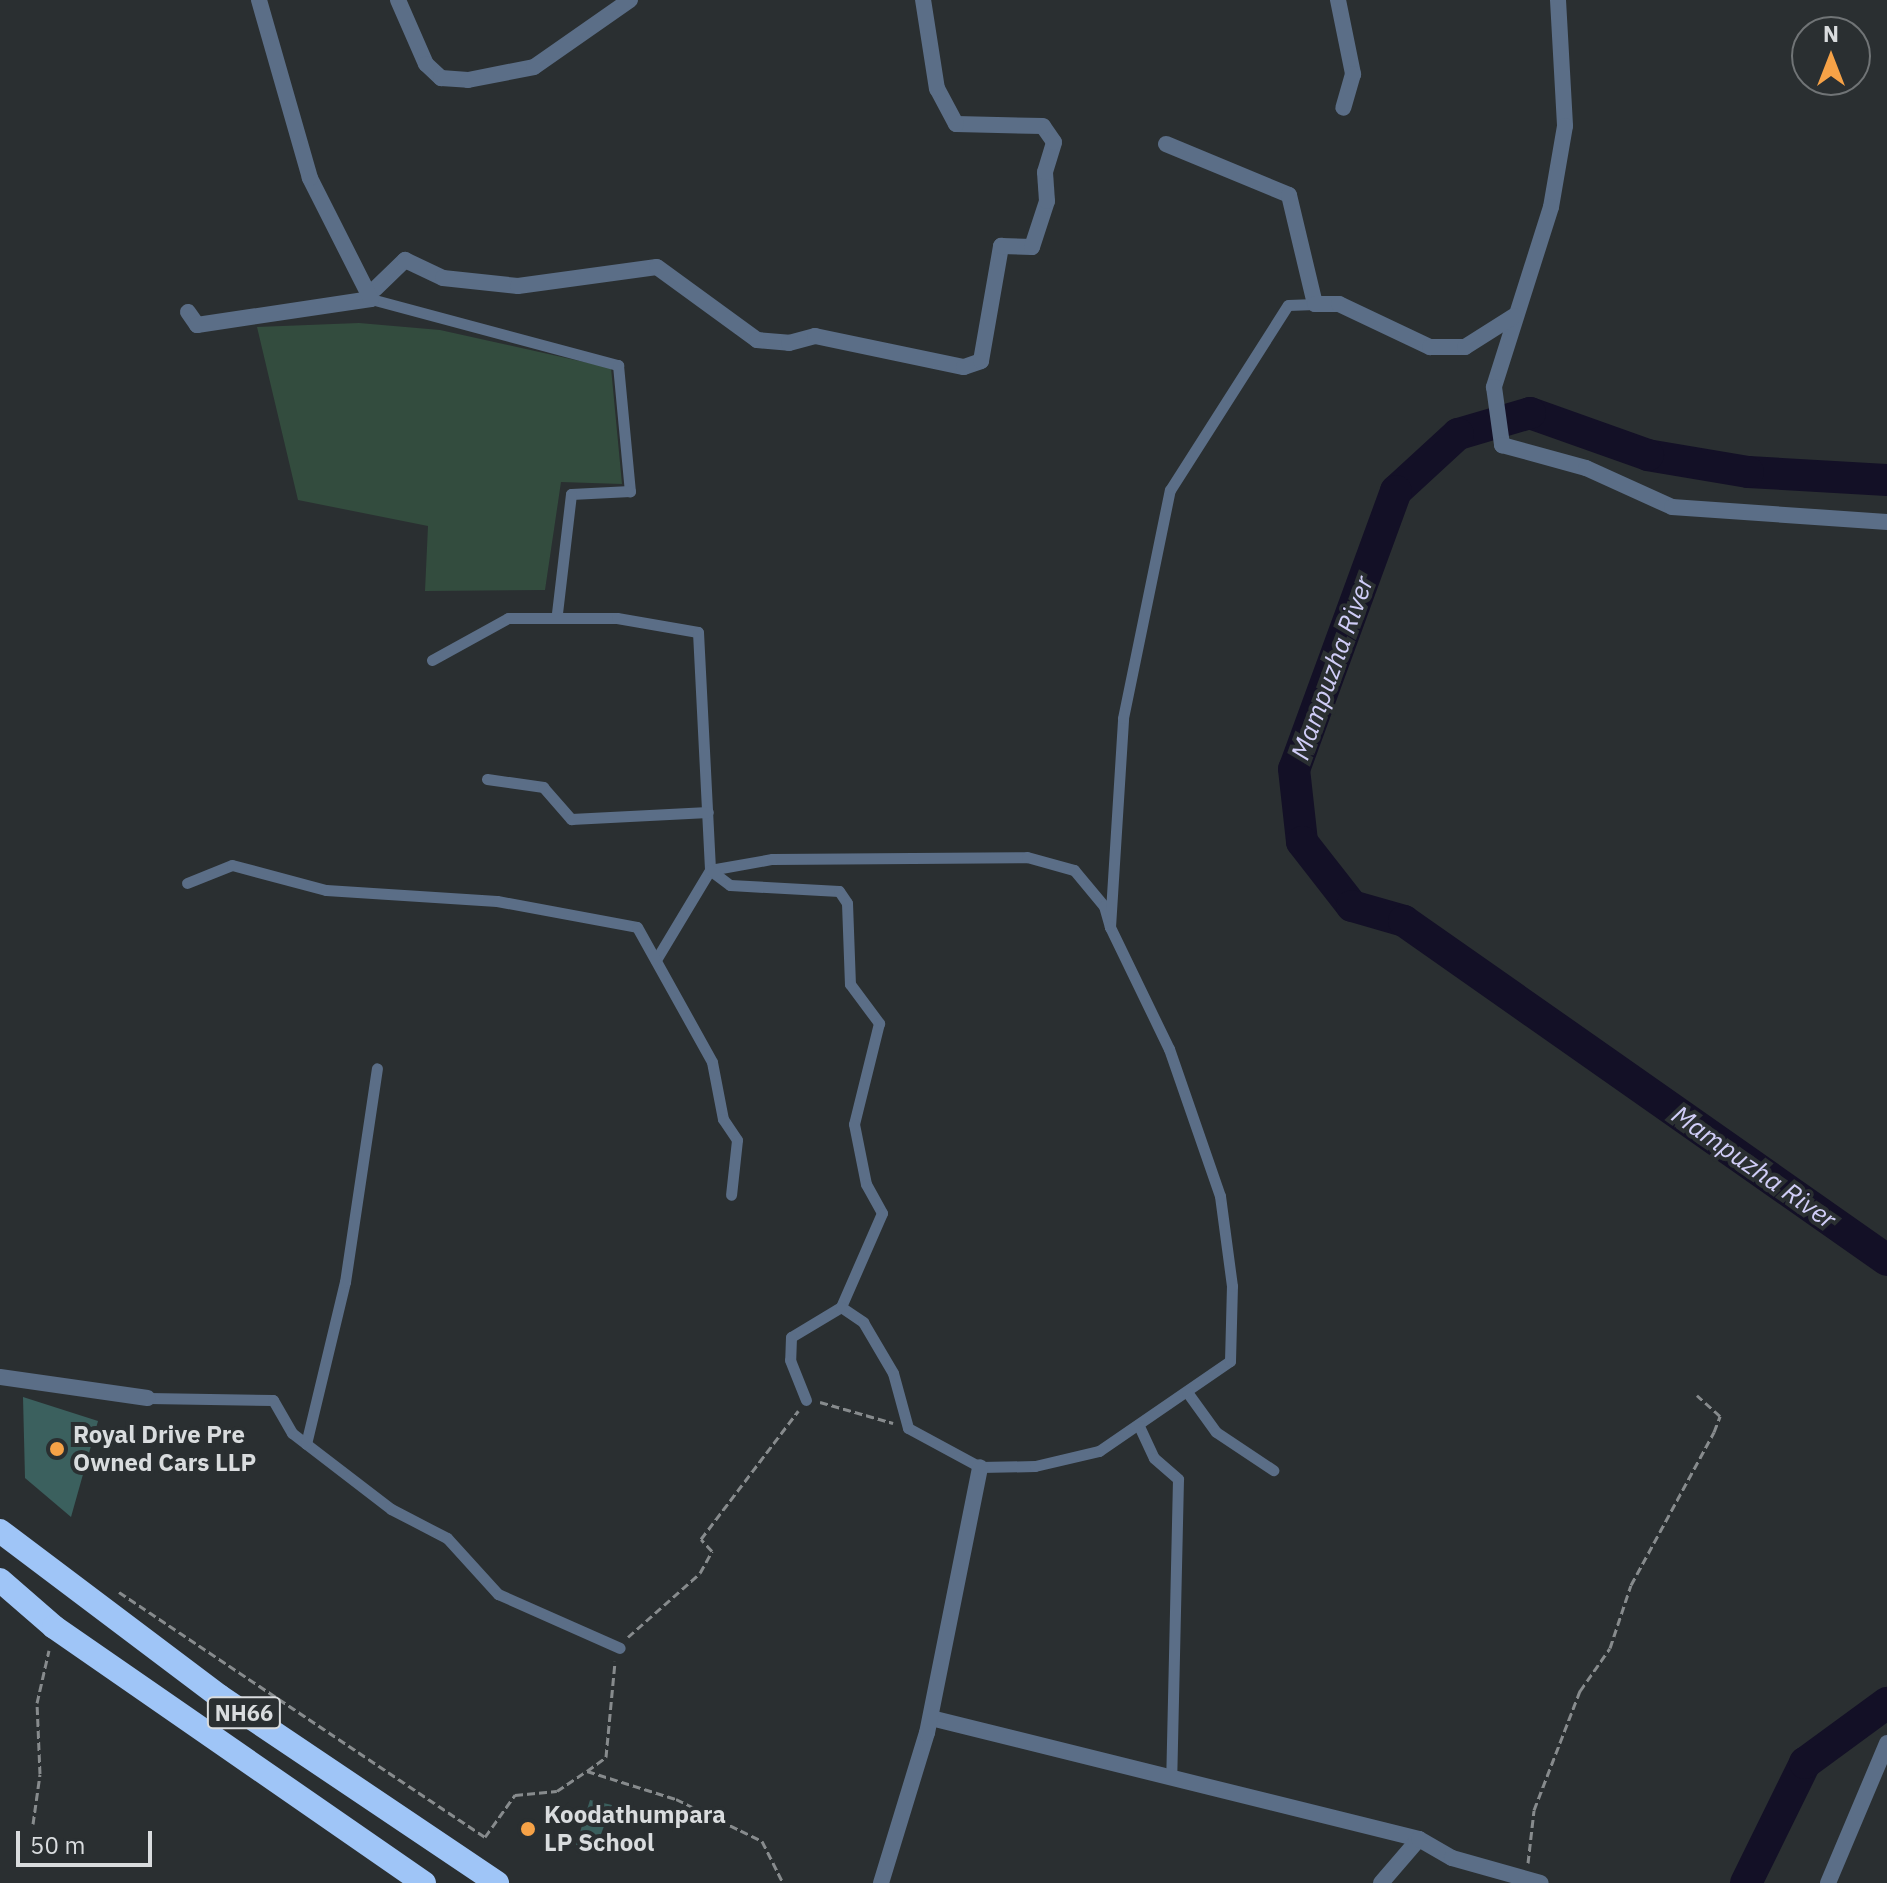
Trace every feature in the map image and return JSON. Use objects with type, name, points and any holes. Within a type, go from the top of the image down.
[{"type":"highway","name":"NH66","points":[[0,1531],[219,1696],[497,1883]]},
{"type":"highway","name":"NH66","points":[[0,1580],[54,1627],[424,1883]]},
{"type":"street","points":[[259,0],[310,178],[373,294]]},
{"type":"street","points":[[398,0],[426,64],[441,78],[468,80],[534,67],[630,0]]},
{"type":"street","points":[[188,312],[197,325],[373,294],[405,260],[443,278],[518,286],[657,267],[757,340],[789,343],[815,336],[964,367],[981,361],[1001,246],[1032,247],[1054,142],[1043,126],[956,124],[937,89],[923,0]]},
{"type":"street","points":[[1338,0],[1353,74],[1343,108]]},
{"type":"street","points":[[1558,0],[1565,126],[1551,207],[1494,387],[1502,445],[1586,468],[1672,507],[1887,522]]},
{"type":"street","points":[[1166,144],[1289,195],[1315,304],[1339,304],[1430,347],[1465,347],[1514,316]]},
{"type":"street","points":[[0,1377],[148,1398]]},
{"type":"street","points":[[881,1883],[931,1718],[980,1467]]},
{"type":"street","points":[[931,1718],[1419,1839],[1452,1858],[1534,1881]]},
{"type":"street","points":[[1828,1883],[1887,1743]]},
{"type":"street","points":[[1381,1883],[1419,1839]]},
{"type":"lane","points":[[373,294],[618,365],[630,491],[571,494],[557,614]]},
{"type":"lane","points":[[1110,927],[1123,718],[1170,490],[1288,305],[1315,304]]},
{"type":"lane","points":[[432,660],[508,618],[557,614],[698,632],[710,870],[656,960]]},
{"type":"lane","points":[[487,779],[543,787],[571,819],[708,812]]},
{"type":"lane","points":[[710,870],[772,859],[1027,857],[1074,870],[1104,906],[1110,927],[1169,1049],[1220,1196],[1232,1286],[1230,1361],[1099,1451],[1035,1466],[980,1467],[908,1428],[893,1373],[863,1322],[841,1307]]},
{"type":"lane","points":[[187,883],[232,865],[341,893],[497,901],[637,927],[702,1037],[723,1119],[737,1140],[731,1195]]},
{"type":"lane","points":[[710,870],[730,885],[839,891],[847,903],[850,984],[879,1023],[854,1124],[866,1184],[882,1213],[841,1307],[791,1337],[790,1360],[806,1400]]},
{"type":"lane","points":[[306,1444],[345,1282],[377,1068]]},
{"type":"lane","points":[[1187,1392],[1216,1432],[1273,1470]]},
{"type":"lane","points":[[148,1398],[273,1400],[306,1444],[391,1509],[447,1538],[498,1594],[620,1648]]},
{"type":"lane","points":[[1139,1426],[1154,1458],[1178,1479],[1171,1778]]},
{"type":"path","points":[[1534,1881],[1534,1810],[1580,1691],[1610,1648],[1631,1585],[1720,1416],[1697,1395]]},
{"type":"path","points":[[110,1586],[485,1837],[515,1795],[557,1791],[606,1757],[620,1648],[700,1573],[712,1551],[701,1539],[806,1400],[908,1428]]},
{"type":"path","points":[[33,1824],[40,1774],[37,1703],[54,1627]]},
{"type":"path","points":[[587,1771],[676,1799],[762,1841],[783,1883]]},
{"type":"green space","points":[[359,323],[440,330],[611,368],[622,484],[561,482],[545,590],[425,591],[428,526],[298,500],[257,327]]},
{"type":"building","name":"Royal Drive Pre Owned Cars LLP","points":[[23,1397],[98,1421],[71,1517],[25,1478]]},
{"type":"building","points":[[590,1800],[612,1805],[595,1850],[576,1845]]},
{"type":"waterway","name":"Mampuzha River","points":[[1887,480],[1748,472],[1648,455],[1530,413],[1458,434],[1396,491],[1294,769],[1302,842],[1352,906],[1404,921],[1887,1260]]},
{"type":"waterway","name":"Mampuzha River","points":[[1746,1883],[1805,1763],[1887,1703]]},
{"type":"place","name":"Royal Drive Pre Owned Cars LLP","points":[[57,1449]]},
{"type":"place","name":"Koodathumpara LP School","points":[[528,1829]]}]
